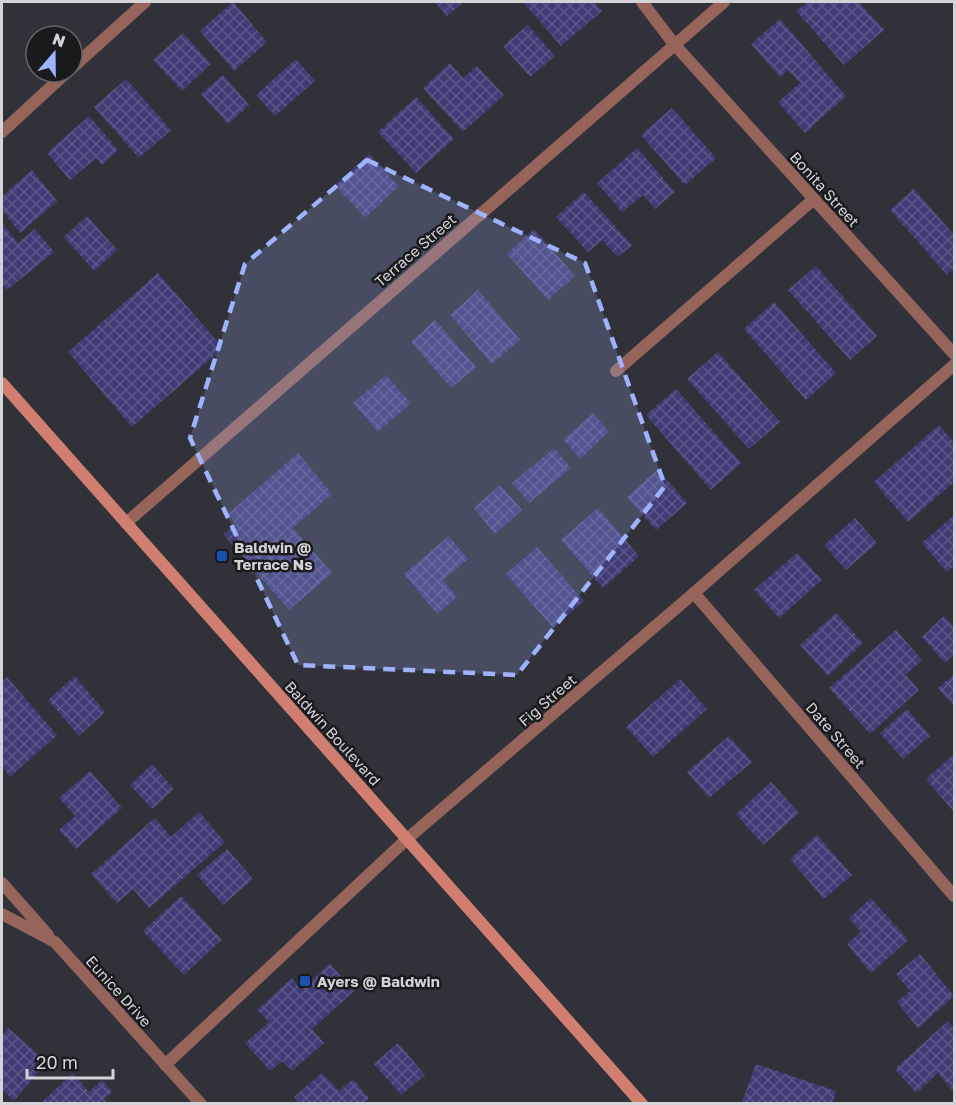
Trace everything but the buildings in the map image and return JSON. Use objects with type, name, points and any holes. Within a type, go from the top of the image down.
[{"type":"main road","name":"Baldwin Boulevard","points":[[2,383],[642,1104]]},
{"type":"street","points":[[84,57],[145,2]]},
{"type":"street","name":"Bonita Street","points":[[642,2],[674,44],[954,354]]},
{"type":"street","name":"Terrace Street","points":[[126,523],[724,2]]},
{"type":"street","points":[[2,132],[54,84]]},
{"type":"street","points":[[616,371],[814,199]]},
{"type":"street","name":"Fig Street","points":[[165,1065],[407,840],[954,365]]},
{"type":"street","name":"Date Street","points":[[694,593],[954,897]]},
{"type":"street","points":[[2,883],[55,942]]},
{"type":"street","name":"Eunice Drive","points":[[2,914],[55,942],[201,1104]]},
{"type":"highlighted area","points":[[367,160],[585,263],[665,486],[517,675],[298,665],[190,438],[245,264]]},
{"type":"place","name":"Baldwin @ Terrace Ns","points":[[222,556]]},
{"type":"place","name":"Ayers @ Baldwin","points":[[305,981]]}]
